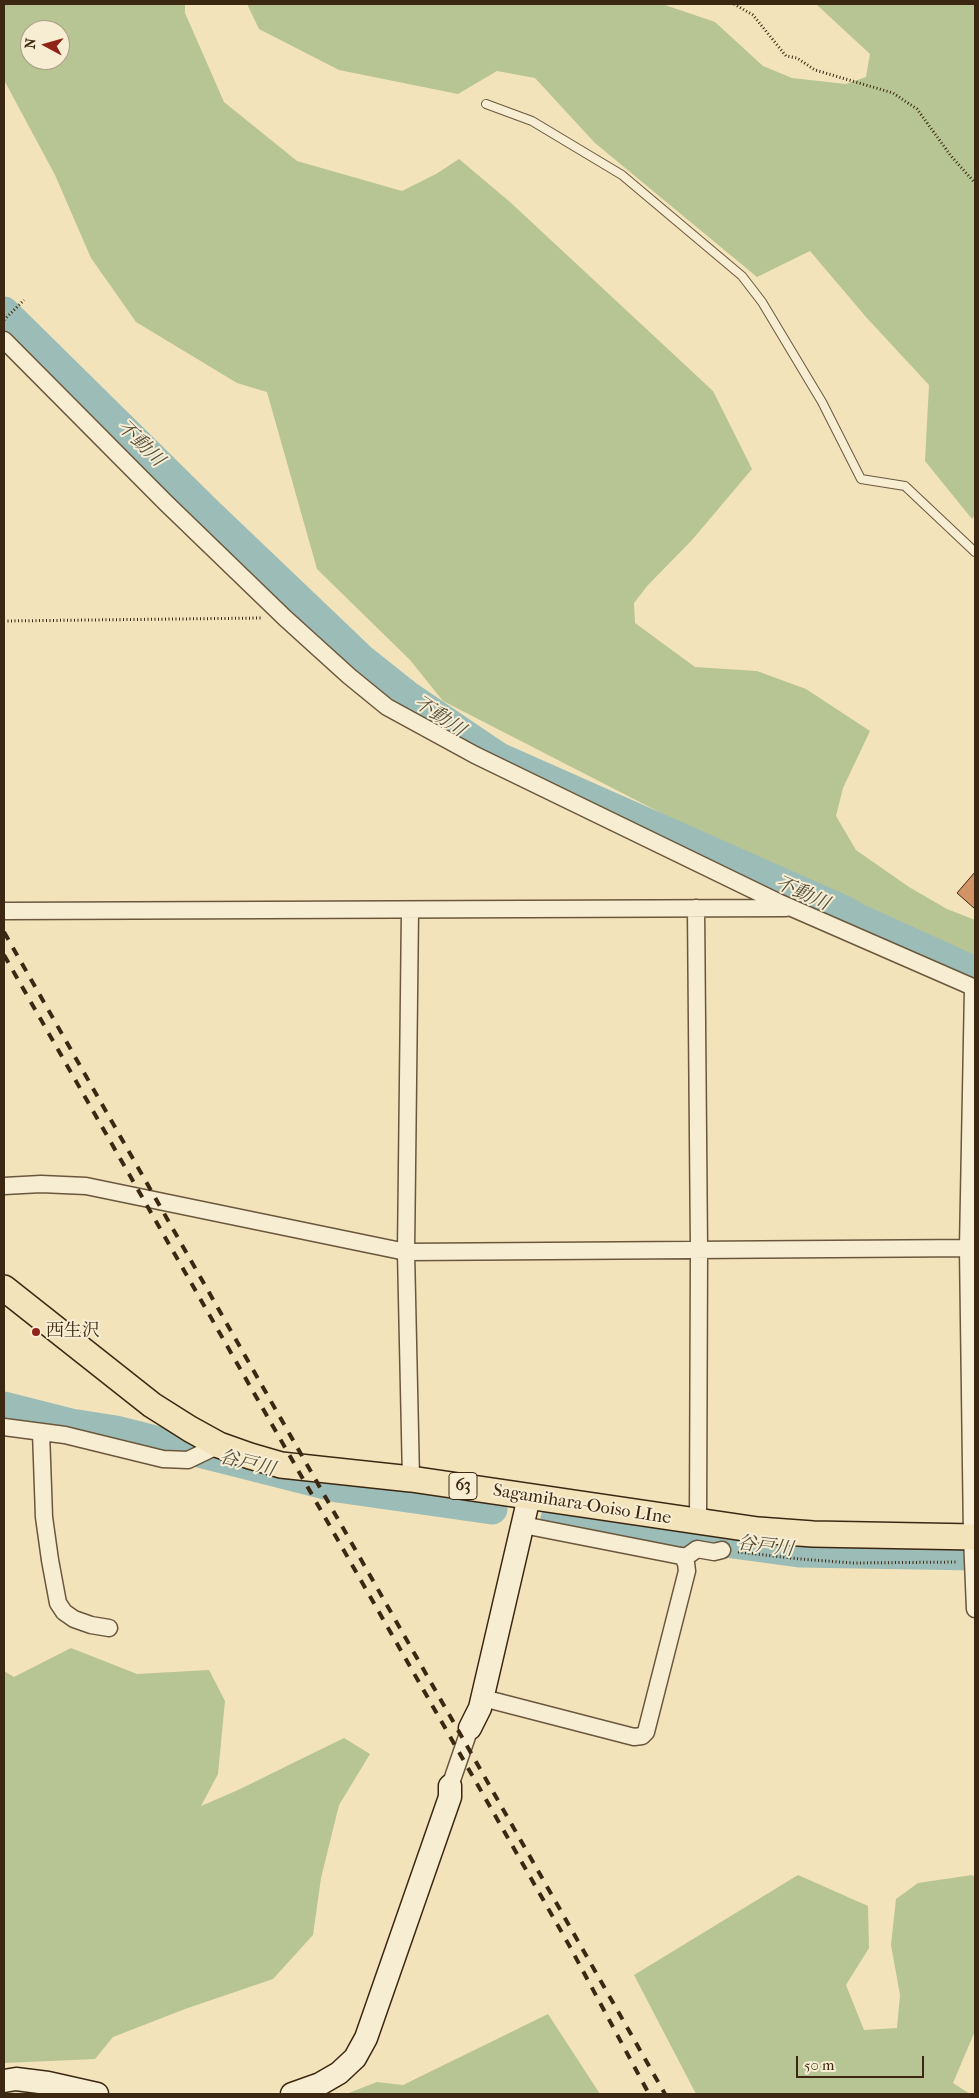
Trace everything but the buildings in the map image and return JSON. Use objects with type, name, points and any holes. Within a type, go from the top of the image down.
[{"type":"main road","name":"Sagamihara-Ooiso LIne","points":[[4,1288],[152,1404],[214,1448],[281,1464],[411,1479],[758,1530],[973,1548]]},
{"type":"street","points":[[4,340],[166,503],[285,618],[349,676],[387,707],[475,755],[769,898],[974,988],[972,1248],[975,1609]]},
{"type":"street","points":[[696,908],[699,1250],[698,1522]]},
{"type":"street","points":[[4,911],[793,908]]},
{"type":"street","points":[[410,910],[406,1252],[411,1479]]},
{"type":"street","points":[[4,1186],[41,1184],[86,1186],[406,1252],[972,1248]]},
{"type":"street","points":[[4,1427],[65,1436],[163,1459],[188,1460],[214,1448]]},
{"type":"street","points":[[41,1432],[44,1517],[58,1603],[64,1612],[74,1619],[91,1625],[109,1628]]},
{"type":"street","points":[[292,2094],[320,2084],[339,2073],[355,2058],[366,2038],[450,1797],[450,1786],[470,1728],[480,1708],[530,1497]]},
{"type":"street","points":[[523,1525],[686,1557],[697,1549],[714,1552],[722,1550]]},
{"type":"street","points":[[483,1698],[634,1738],[642,1736],[646,1732],[687,1571],[686,1563],[682,1556]]},
{"type":"street","points":[[4,2081],[16,2079],[48,2083],[97,2094]]},
{"type":"lane","points":[[486,104],[532,121],[622,175],[742,276],[762,302],[807,377],[861,479],[905,486],[975,552]]},
{"type":"path","points":[[734,4],[753,15],[786,56],[797,58],[815,70],[893,92],[916,108],[951,156],[975,183]]},
{"type":"path","points":[[4,320],[24,300]]},
{"type":"path","points":[[4,621],[285,618]]},
{"type":"path","points":[[722,1550],[854,1563],[973,1548]]},
{"type":"green space","points":[[4,4],[185,4],[185,13],[224,102],[297,161],[402,191],[436,174],[459,159],[510,202],[713,391],[752,469],[692,540],[648,585],[634,603],[635,623],[695,667],[757,671],[806,689],[870,731],[843,788],[836,816],[856,850],[909,887],[947,909],[975,920],[975,959],[956,954],[737,852],[443,701],[410,660],[317,569],[267,392],[237,383],[136,322],[91,258],[55,175],[4,80]]},
{"type":"green space","points":[[247,4],[662,4],[715,22],[763,66],[792,78],[846,84],[866,77],[870,54],[816,4],[975,4],[975,515],[972,519],[925,461],[929,385],[866,317],[810,251],[757,277],[595,143],[535,78],[497,71],[458,94],[339,70],[259,29]]},
{"type":"green space","points":[[71,1648],[137,1674],[209,1670],[225,1701],[218,1774],[201,1806],[344,1738],[370,1754],[339,1805],[321,1878],[313,1935],[273,1979],[185,2009],[113,2037],[95,2059],[4,2063],[4,1671],[14,1677]]},
{"type":"green space","points":[[798,1875],[868,1906],[869,1948],[846,1985],[864,2030],[897,2028],[900,1995],[891,1945],[896,1899],[918,1883],[972,1875],[975,1877],[975,2031],[953,2083],[970,2094],[696,2094],[634,1975]]},
{"type":"green space","points":[[548,2014],[600,2094],[346,2094],[377,2082],[403,2085]]},
{"type":"waterway","name":"不動川","points":[[4,312],[207,512],[362,660],[406,695],[499,758],[844,911],[975,972]]},
{"type":"waterway","name":"谷戸川","points":[[4,1407],[71,1424],[116,1431],[337,1487],[492,1509]]},
{"type":"waterway","name":"谷戸川","points":[[556,1519],[799,1552],[975,1555]]},
{"type":"railway","points":[[4,932],[665,2094]]},
{"type":"railway","points":[[4,955],[569,1945],[649,2094]]},
{"type":"place","name":"西生沢","points":[[36,1332]]}]
